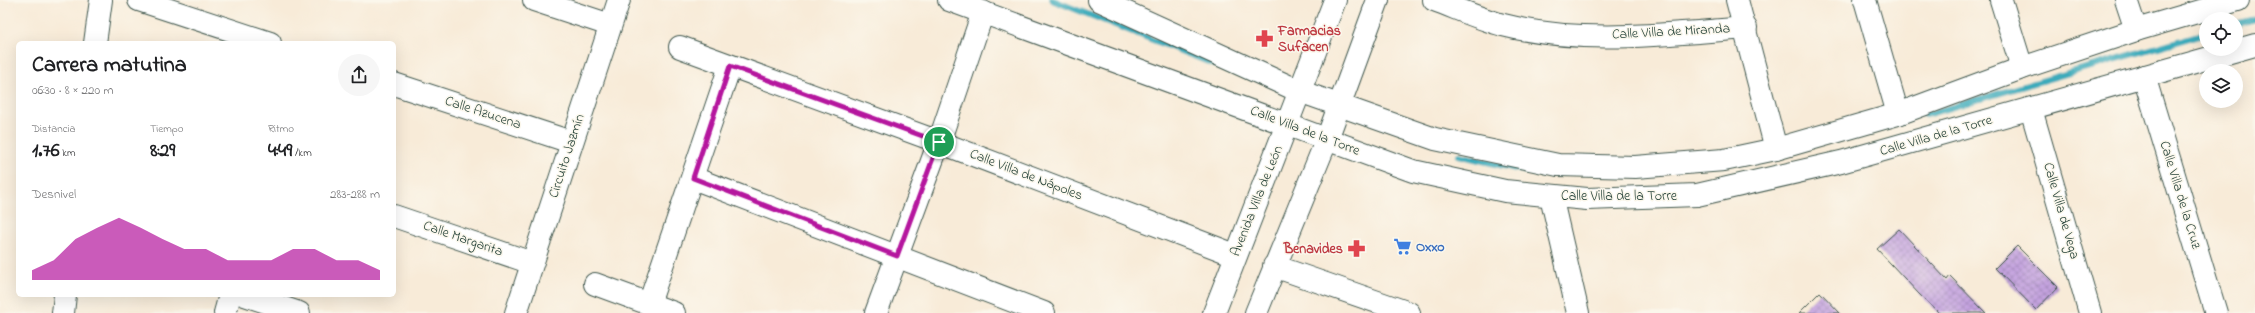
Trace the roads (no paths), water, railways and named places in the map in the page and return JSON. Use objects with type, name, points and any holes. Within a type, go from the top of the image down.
[{"type":"street","points":[[95,41],[101,0]]},
{"type":"street","points":[[139,0],[264,41]]},
{"type":"street","points":[[534,0],[610,26]]},
{"type":"street","name":"Circuito Jazmín","points":[[516,313],[571,142],[619,0]]},
{"type":"street","name":"Calle Villa de la Torre","points":[[948,0],[1413,171],[1505,191],[1587,199],[1698,195],[1841,162],[2255,45]]},
{"type":"street","name":"Calle Villa de la Torre","points":[[1099,0],[1299,91],[1435,139],[1558,165],[1635,167],[1724,160],[1776,149],[1898,114],[2022,68],[2136,30],[2238,0]]},
{"type":"street","name":"Avenida Villa de León","points":[[1214,313],[1235,255],[1288,124],[1299,91],[1335,0]]},
{"type":"street","points":[[1256,313],[1327,140],[1378,0]]},
{"type":"street","name":"Calle Villa de Miranda","points":[[1434,0],[1502,25],[1543,32],[1628,37],[1746,28]]},
{"type":"street","points":[[1737,0],[1746,28],[1776,149]]},
{"type":"street","points":[[1865,0],[1898,114]]},
{"type":"street","points":[[2001,0],[2022,68]]},
{"type":"street","points":[[2126,0],[2136,30]]},
{"type":"street","points":[[876,313],[939,142],[983,12]]},
{"type":"street","name":"Calle Villa de Nápoles","points":[[680,47],[939,142],[1235,255]]},
{"type":"street","points":[[649,304],[730,66]]},
{"type":"street","name":"Calle Villa de la Cruz","points":[[2144,76],[2216,313]]},
{"type":"street","name":"Calle Azucena","points":[[396,85],[571,142]]},
{"type":"street","name":"Calle Villa de Vega","points":[[2031,108],[2090,313]]},
{"type":"street","points":[[693,178],[1044,313]]},
{"type":"street","points":[[1551,196],[1578,313]]},
{"type":"street","name":"Calle Margarita","points":[[396,217],[532,263]]},
{"type":"street","points":[[1274,266],[1409,313]]},
{"type":"street","points":[[595,284],[674,313]]},
{"type":"street","points":[[63,313],[65,297]]},
{"type":"street","points":[[225,313],[229,297]]},
{"type":"street","points":[[251,297],[299,313]]},
{"type":"waterway","points":[[1052,0],[1216,65]]},
{"type":"waterway","points":[[2243,22],[2255,19]]},
{"type":"waterway","points":[[1925,115],[2199,35]]},
{"type":"waterway","points":[[1459,155],[1520,170],[1538,171]]},
{"type":"place","name":"Farmacias Sufacen","points":[[1265,39]]},
{"type":"place","name":"Oxxo","points":[[1403,247]]},
{"type":"place","name":"Benavides","points":[[1356,249]]}]
